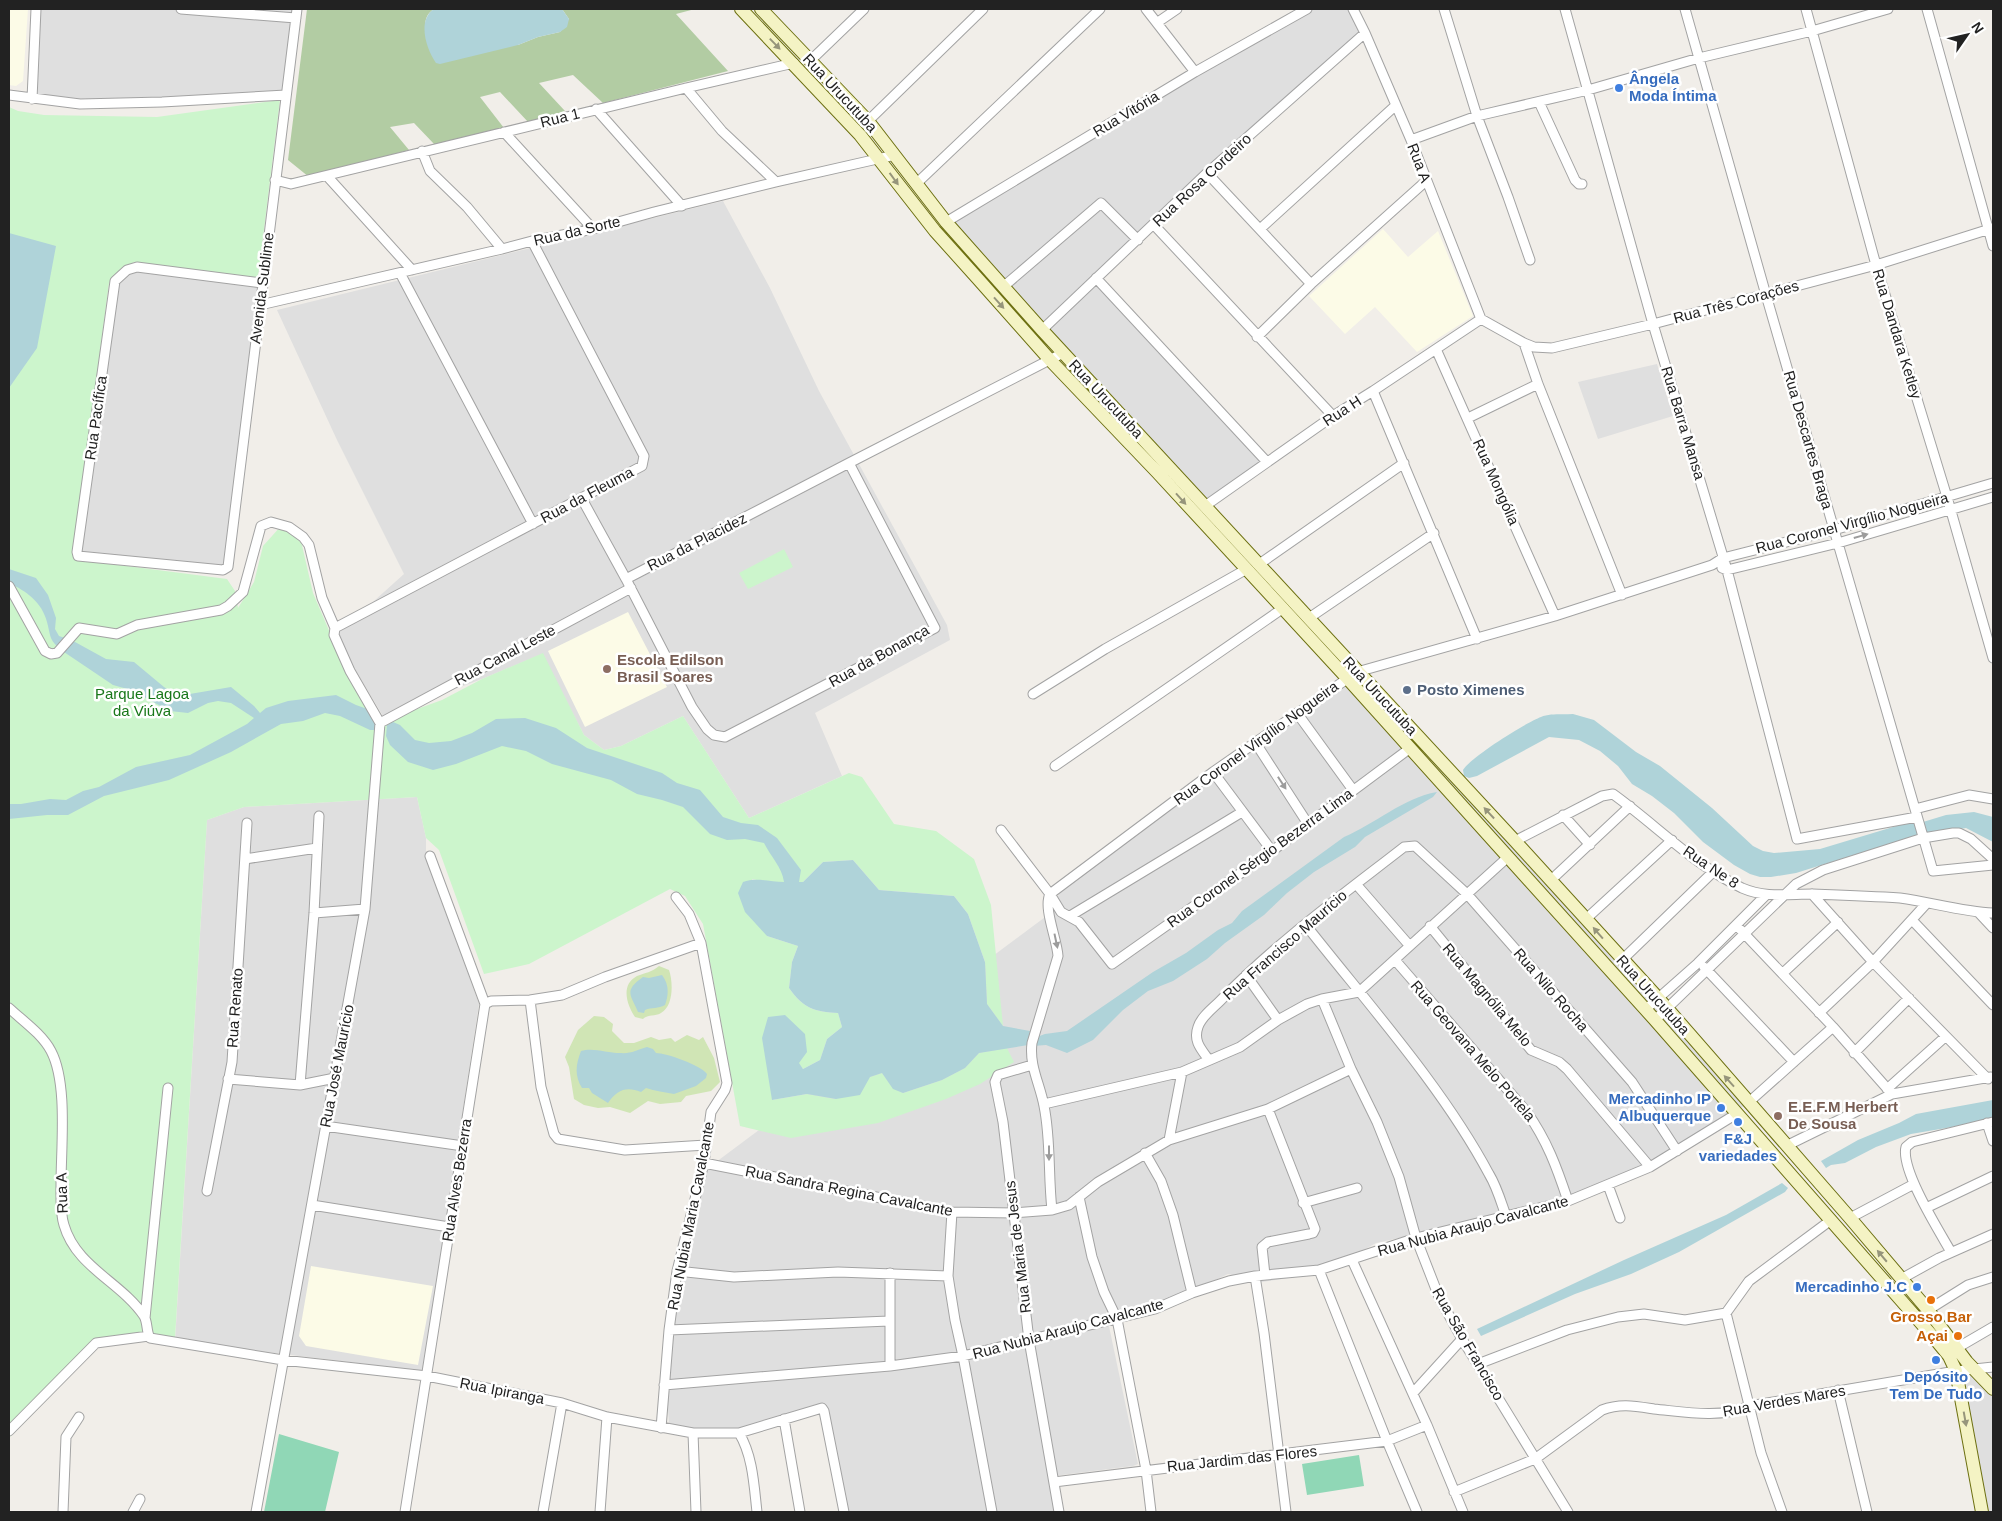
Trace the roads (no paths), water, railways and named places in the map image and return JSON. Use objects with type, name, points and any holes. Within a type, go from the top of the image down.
[{"type":"street","points":[[32,99],[36,9]]},
{"type":"street","points":[[181,9],[296,13]]},
{"type":"street","name":"Rua Urucutuba","points":[[743,9],[880,159],[935,231],[1050,360],[1145,450]]},
{"type":"street","name":"Rua Urucutuba","points":[[761,9],[868,121],[946,222],[1063,353],[1246,570],[1282,609],[1352,675],[1515,841],[1749,1102],[1928,1310],[1975,1371],[1993,1389]]},
{"type":"street","points":[[810,61],[864,9]]},
{"type":"street","points":[[868,121],[983,9]]},
{"type":"street","points":[[917,183],[1100,9]]},
{"type":"street","points":[[1146,9],[1195,72]]},
{"type":"street","points":[[1158,22],[1177,9]]},
{"type":"street","name":"Rua Vitória","points":[[946,222],[1195,72],[1307,9]]},
{"type":"street","name":"Rua A","points":[[1353,9],[1411,140],[1481,319]]},
{"type":"street","points":[[1444,9],[1477,116],[1530,260]]},
{"type":"street","name":"Rua Barra Mansa","points":[[1565,9],[1653,324],[1727,570],[1797,839],[1916,813]]},
{"type":"street","name":"Rua Descartes Braga","points":[[1685,9],[1923,838],[1934,870],[1993,865]]},
{"type":"street","name":"Rua Dandara Ketley","points":[[1806,9],[1876,266],[1947,497],[1993,658]]},
{"type":"street","points":[[1411,140],[1477,116],[1588,90],[1699,58],[1812,31],[1888,9]]},
{"type":"street","points":[[1927,9],[1991,229],[1993,246]]},
{"type":"street","name":"Avenida Sublime","points":[[228,567],[296,13]]},
{"type":"street","name":"Rua Rosa Cordeiro","points":[[1042,330],[1207,173],[1365,33]]},
{"type":"street","name":"Rua 1","points":[[275,180],[291,184],[327,176],[596,109],[794,64]]},
{"type":"street","points":[[686,88],[722,131],[776,182]]},
{"type":"street","points":[[9,95],[80,104],[162,102],[286,95]]},
{"type":"street","points":[[1539,102],[1575,180],[1577,183],[1582,184]]},
{"type":"street","points":[[1260,229],[1395,106]]},
{"type":"street","points":[[596,109],[682,206]]},
{"type":"street","points":[[504,132],[593,229]]},
{"type":"street","points":[[422,151],[430,171],[476,217],[502,249]]},
{"type":"street","name":"Rua da Sorte","points":[[260,305],[532,241],[593,229],[776,182],[895,156]]},
{"type":"street","points":[[1207,173],[1311,284]]},
{"type":"street","points":[[327,176],[412,270]]},
{"type":"street","points":[[1257,336],[1311,284],[1426,181]]},
{"type":"street","points":[[1004,287],[1101,203],[1138,240]]},
{"type":"street","points":[[1154,225],[1333,416]]},
{"type":"street","name":"Rua Três Corações","points":[[1481,319],[1524,343],[1534,347],[1552,348],[1653,324],[1876,266],[1991,229]]},
{"type":"street","name":"Rua da Fleuma","points":[[335,628],[642,466],[644,456],[532,241]]},
{"type":"street","name":"Rua Pacífica","points":[[228,567],[223,570],[80,557],[76,552],[115,281],[127,270],[137,267],[262,283]]},
{"type":"street","points":[[400,273],[533,524]]},
{"type":"street","points":[[1096,278],[1267,462]]},
{"type":"street","name":"Rua H","points":[[1204,506],[1333,416],[1374,391],[1481,319]]},
{"type":"street","points":[[1524,343],[1538,384],[1622,595]]},
{"type":"street","name":"Rua Mongólia","points":[[1436,350],[1555,616]]},
{"type":"street","points":[[849,464],[1063,353]]},
{"type":"street","points":[[1468,418],[1538,384]]},
{"type":"street","points":[[1374,391],[1478,638]]},
{"type":"street","points":[[1258,565],[1404,463]]},
{"type":"street","name":"Rua da Placidez","points":[[626,579],[849,464]]},
{"type":"street","name":"Rua da Bonança","points":[[626,579],[692,707],[707,729],[719,738],[725,737],[934,628],[849,464]]},
{"type":"street","name":"Rua Urucutuba","points":[[1161,468],[1204,506],[1309,618],[1409,749],[1646,1009],[1949,1356],[1956,1371],[1982,1512]]},
{"type":"street","name":"Rua Coronel Virgílio Nogueira","points":[[1050,894],[1213,772],[1352,675],[1622,595],[1712,565],[1723,558],[1834,530],[1993,483]]},
{"type":"street","name":"Rua Coronel Virgílio Nogueira","points":[[1727,570],[1838,542],[1993,497]]},
{"type":"street","points":[[582,499],[626,579]]},
{"type":"street","points":[[9,586],[44,651],[54,654],[79,628],[117,634],[136,625],[221,610],[243,592],[261,526],[271,522],[289,528],[298,533],[308,545],[322,598],[335,628],[334,635],[350,671],[380,723]]},
{"type":"street","points":[[1309,618],[1434,533]]},
{"type":"street","points":[[1712,565],[1727,570]]},
{"type":"street","points":[[1033,694],[1106,648],[1246,570]]},
{"type":"street","name":"Rua Canal Leste","points":[[380,723],[631,588]]},
{"type":"street","points":[[1055,766],[1282,609]]},
{"type":"street","points":[[1297,713],[1354,790]]},
{"type":"street","name":"Rua José Maurício","points":[[256,1512],[365,909],[380,723]]},
{"type":"street","points":[[1255,742],[1308,824]]},
{"type":"street","name":"Rua Coronel Sérgio Bezerra Lima","points":[[1070,916],[1079,922],[1110,964],[1272,851],[1409,749]]},
{"type":"street","points":[[1213,772],[1272,851]]},
{"type":"street","name":"Rua Ne 8","points":[[1515,841],[1563,815],[1609,794],[1613,794],[1713,872],[1742,888],[1766,895],[1812,894],[1901,898],[1979,913],[1993,913]]},
{"type":"street","points":[[1916,813],[1970,795],[1993,799]]},
{"type":"street","points":[[1550,881],[1630,806]]},
{"type":"street","points":[[1001,830],[1050,894],[1061,912],[1070,916],[1242,812]]},
{"type":"street","points":[[1563,815],[1590,845]]},
{"type":"street","points":[[300,1085],[314,913],[319,816]]},
{"type":"street","name":"Rua Renato","points":[[208,1191],[232,1062],[247,823]]},
{"type":"street","points":[[1646,1009],[1662,1004],[1708,970],[1796,884],[1823,870],[1923,838],[1952,833],[1959,833],[1971,840],[1993,859]]},
{"type":"street","points":[[1586,919],[1672,840]]},
{"type":"street","name":"Rua Francisco Maurício","points":[[1209,1060],[1195,1037],[1199,1024],[1246,975],[1305,924],[1407,846]]},
{"type":"street","name":"Rua Nilo Rocha","points":[[1407,846],[1415,846],[1467,894],[1632,1082],[1677,1151]]},
{"type":"street","points":[[245,859],[317,848]]},
{"type":"street","name":"Rua Alves Bezerra","points":[[405,1512],[485,1004],[430,856]]},
{"type":"street","points":[[1044,1104],[1182,1072],[1240,1047],[1278,1020],[1307,1004],[1358,992],[1508,857]]},
{"type":"street","points":[[1622,960],[1713,872]]},
{"type":"street","points":[[1356,884],[1409,945]]},
{"type":"street","points":[[1050,894],[1047,903],[1058,947],[1058,956],[1030,1055],[1044,1104],[1049,1140],[1049,1182],[1052,1210]]},
{"type":"street","points":[[1812,894],[1945,1036],[1990,1077]]},
{"type":"street","points":[[1655,1020],[1662,1004],[1698,963],[1766,895]]},
{"type":"street","name":"Rua Nubia Maria Cavalcante","points":[[661,1428],[669,1330],[677,1270],[704,1163],[711,1112],[725,1090],[727,1083],[701,943],[689,914],[676,897]]},
{"type":"street","points":[[1819,1013],[1874,962],[1927,903]]},
{"type":"street","points":[[314,913],[365,909]]},
{"type":"street","points":[[1979,913],[1993,928]]},
{"type":"street","points":[[1912,920],[1993,1005]]},
{"type":"street","points":[[1783,973],[1838,922]]},
{"type":"street","points":[[1305,924],[1447,1107],[1491,1176],[1506,1216]]},
{"type":"street","name":"Rua Magnólia Melo","points":[[1430,926],[1531,1050],[1560,1062],[1650,1167]]},
{"type":"street","points":[[1737,926],[1746,933],[1833,1027],[1889,1092]]},
{"type":"street","points":[[485,1004],[490,1001],[530,1000],[562,995],[701,943]]},
{"type":"street","name":"Rua Geovana Melo Portela","points":[[1394,960],[1540,1129],[1550,1148],[1568,1201]]},
{"type":"street","points":[[1698,963],[1708,970],[1794,1062]]},
{"type":"street","points":[[1246,975],[1278,1020]]},
{"type":"street","points":[[1854,1053],[1909,998]]},
{"type":"street","name":"Rua São Francisco","points":[[1322,999],[1351,1069],[1377,1122],[1398,1177],[1416,1238],[1439,1297],[1462,1339],[1568,1512]]},
{"type":"street","points":[[530,1000],[541,1087],[554,1134],[558,1139],[626,1150],[706,1145]]},
{"type":"street","name":"Rua A","points":[[9,1008],[44,1040],[52,1052],[58,1072],[62,1090],[61,1198],[67,1234],[78,1253],[120,1291],[145,1318]]},
{"type":"street","points":[[1749,1102],[1833,1027]]},
{"type":"street","points":[[1786,1146],[1889,1092],[1945,1036]]},
{"type":"street","name":"Rua Maria de Jesus","points":[[1032,1065],[998,1075],[996,1079],[1030,1340],[1059,1512]]},
{"type":"street","name":"Rua Sandra Regina Cavalcante","points":[[704,1163],[952,1212],[1014,1213],[1052,1210],[1069,1205],[1098,1182],[1168,1140],[1268,1109],[1351,1069]]},
{"type":"street","points":[[1168,1140],[1182,1072]]},
{"type":"street","points":[[1889,1092],[1990,1077]]},
{"type":"street","points":[[228,1078],[300,1085],[335,1078]]},
{"type":"street","points":[[9,1430],[96,1342],[148,1336],[145,1318],[168,1088]]},
{"type":"street","points":[[1265,1275],[1263,1244],[1313,1233],[1315,1229],[1268,1109]]},
{"type":"street","name":"Rua Nubia Araujo Cavalcante","points":[[664,1385],[890,1366],[963,1356],[1155,1309],[1192,1293],[1229,1281],[1255,1276],[1319,1270],[1416,1238],[1568,1201],[1650,1167],[1738,1114]]},
{"type":"street","points":[[1951,1252],[1914,1184],[1905,1154],[1906,1147],[1912,1142],[1990,1122],[1993,1141]]},
{"type":"street","points":[[325,1126],[463,1146]]},
{"type":"street","points":[[1145,1153],[1161,1181],[1173,1214],[1192,1293]]},
{"type":"street","points":[[1926,1208],[1993,1176]]},
{"type":"street","points":[[1850,1218],[1914,1184]]},
{"type":"street","points":[[1608,1185],[1620,1218]]},
{"type":"street","points":[[1304,1203],[1357,1188]]},
{"type":"street","points":[[1079,1197],[1092,1256],[1104,1292],[1117,1319],[1146,1470],[1151,1512]]},
{"type":"street","points":[[312,1205],[449,1228]]},
{"type":"street","points":[[952,1212],[948,1276],[992,1512]]},
{"type":"street","points":[[1478,1364],[1566,1330],[1618,1317],[1644,1314],[1685,1320],[1726,1313],[1740,1291],[1754,1276],[1831,1220]]},
{"type":"street","points":[[1901,1279],[1951,1252],[1993,1234]]},
{"type":"street","points":[[1352,1260],[1413,1393],[1463,1512]]},
{"type":"street","points":[[677,1270],[734,1277],[838,1272],[948,1276]]},
{"type":"street","points":[[1319,1270],[1387,1441],[1418,1512]]},
{"type":"street","points":[[890,1273],[890,1366]]},
{"type":"street","points":[[1255,1276],[1286,1512]]},
{"type":"street","points":[[1928,1310],[1968,1285],[1993,1277]]},
{"type":"street","points":[[1726,1313],[1761,1453],[1782,1512]]},
{"type":"street","points":[[669,1330],[889,1321]]},
{"type":"street","points":[[1957,1348],[1993,1327]]},
{"type":"street","name":"Rua Ipiranga","points":[[148,1336],[282,1360],[427,1376],[562,1403],[607,1417],[694,1433],[740,1433],[823,1409],[844,1512]]},
{"type":"street","points":[[1413,1393],[1462,1339]]},
{"type":"street","points":[[1975,1371],[1993,1368]]},
{"type":"street","name":"Rua Verdes Mares","points":[[1454,1492],[1535,1459],[1602,1410],[1612,1406],[1623,1405],[1686,1413],[1720,1413],[1838,1390],[1956,1371],[1975,1371]]},
{"type":"street","points":[[1838,1390],[1867,1512]]},
{"type":"street","points":[[543,1512],[562,1403]]},
{"type":"street","points":[[64,1512],[66,1437],[79,1416]]},
{"type":"street","points":[[600,1512],[607,1417]]},
{"type":"street","points":[[784,1420],[800,1512]]},
{"type":"street","name":"Rua Jardim das Flores","points":[[1054,1482],[1280,1456],[1387,1441],[1427,1425]]},
{"type":"street","points":[[694,1433],[696,1512]]},
{"type":"street","points":[[740,1433],[749,1455],[757,1512]]},
{"type":"street","points":[[133,1512],[140,1499]]},
{"type":"water","points":[[434,9],[562,9],[569,19],[567,27],[560,32],[538,37],[518,45],[440,64],[436,63],[432,57],[425,35],[426,20]]},
{"type":"water","points":[[9,233],[56,246],[37,348],[9,388]]},
{"type":"water","points":[[9,569],[36,578],[48,595],[56,618],[55,629],[59,636],[65,638],[58,647],[51,639],[45,615],[37,603],[27,594],[9,583]]},
{"type":"water","points":[[71,642],[75,642],[106,659],[134,662],[178,696],[231,687],[260,713],[266,708],[288,701],[336,695],[373,711],[378,730],[370,730],[340,716],[325,713],[303,721],[281,724],[231,752],[169,780],[104,796],[68,815],[9,819],[9,804],[50,799],[66,800],[83,791],[99,787],[136,767],[190,755],[247,724],[254,718],[231,703],[218,701],[208,703],[188,713],[170,711],[131,690],[113,685],[64,652]]},
{"type":"water","points":[[1573,714],[1594,720],[1636,752],[1660,766],[1712,808],[1753,846],[1763,851],[1774,853],[1820,849],[1903,824],[1915,824],[1918,835],[1796,873],[1760,877],[1734,865],[1703,842],[1674,813],[1632,784],[1618,766],[1600,751],[1579,740],[1549,737],[1477,776],[1469,778],[1464,776],[1463,770],[1476,757],[1533,720],[1545,716]]},
{"type":"water","points":[[525,718],[556,728],[587,748],[662,773],[677,783],[700,790],[723,817],[741,823],[758,825],[777,838],[801,870],[799,882],[803,882],[823,862],[853,860],[879,890],[954,896],[968,914],[985,962],[987,1004],[1003,1026],[1030,1031],[1028,1045],[979,1053],[965,1068],[942,1080],[903,1093],[893,1089],[882,1073],[870,1077],[860,1095],[836,1099],[807,1094],[772,1100],[762,1038],[768,1017],[785,1015],[805,1034],[807,1052],[799,1063],[803,1069],[820,1060],[827,1039],[842,1027],[838,1013],[810,1008],[799,1000],[789,988],[792,962],[798,946],[767,936],[745,912],[738,893],[743,882],[758,880],[784,882],[779,867],[764,843],[745,839],[727,840],[710,834],[683,807],[637,794],[611,780],[552,764],[526,751],[502,746],[456,764],[433,770],[408,762],[390,745],[386,736],[387,725],[393,722],[400,725],[415,740],[429,743],[451,741],[472,733],[496,719]]},
{"type":"water","points":[[1437,792],[1433,797],[1365,837],[1355,847],[1314,872],[1287,893],[1264,915],[1225,943],[1207,959],[1173,981],[1148,991],[1123,1010],[1093,1040],[1067,1053],[1046,1045],[1033,1046],[1034,1038],[1045,1034],[1067,1031],[1153,972],[1232,923],[1242,911],[1344,837],[1356,832],[1401,805]]},
{"type":"water","points":[[1974,812],[1993,817],[1993,842],[1966,828],[1926,835],[1923,822],[1946,815]]},
{"type":"water","points":[[662,975],[668,989],[665,1005],[645,1010],[644,1013],[638,1012],[630,993],[633,986],[643,977],[649,978]]},
{"type":"water","points":[[647,1047],[653,1049],[656,1053],[691,1063],[707,1074],[706,1078],[696,1086],[674,1094],[646,1088],[641,1092],[631,1089],[622,1090],[608,1103],[592,1093],[589,1088],[582,1088],[577,1070],[581,1051],[624,1053],[634,1052]]},
{"type":"water","points":[[1993,1100],[1993,1120],[1911,1134],[1876,1147],[1845,1163],[1831,1165],[1826,1168],[1821,1161],[1858,1140],[1916,1114]]},
{"type":"water","points":[[1782,1183],[1788,1188],[1785,1192],[1679,1252],[1631,1274],[1575,1294],[1481,1336],[1477,1329],[1624,1260],[1726,1215]]},
{"type":"place","name":"Ângela Moda Íntima","points":[[1619,88]]},
{"type":"place","name":"Escola Edilson Brasil Soares","points":[[607,669]]},
{"type":"place","name":"Posto Ximenes","points":[[1407,690]]},
{"type":"place","name":"Mercadinho IP Albuquerque","points":[[1721,1108]]},
{"type":"place","name":"E.E.F.M Herbert De Sousa","points":[[1778,1116]]},
{"type":"place","name":"F&J variedades","points":[[1738,1122]]},
{"type":"place","name":"Mercadinho J.C","points":[[1917,1287]]},
{"type":"place","name":"Grosso Bar","points":[[1931,1300]]},
{"type":"place","name":"Açai","points":[[1958,1336]]},
{"type":"place","name":"Depósito Tem De Tudo","points":[[1936,1360]]},
{"type":"park label","name":"Parque Lagoa da Viúva","points":[[142,702]]}]
